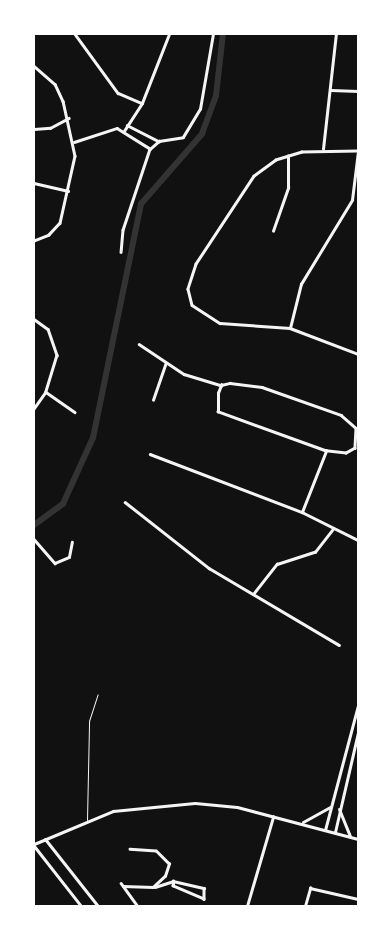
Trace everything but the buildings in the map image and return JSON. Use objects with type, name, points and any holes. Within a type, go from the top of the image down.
[{"type":"main road","points":[[325,830],[358,705]]},
{"type":"main road","points":[[355,719],[358,722]]},
{"type":"main road","points":[[335,832],[358,732]]},
{"type":"main road","points":[[81,906],[34,845],[87,820],[139,807],[195,803],[274,816],[358,839]]},
{"type":"main road","points":[[302,823],[331,807]]},
{"type":"main road","points":[[339,808],[350,836]]},
{"type":"main road","points":[[45,839],[98,906]]},
{"type":"street","points":[[75,34],[118,93],[142,103]]},
{"type":"street","points":[[124,131],[142,103],[169,34]]},
{"type":"street","points":[[127,126],[159,141],[176,141],[191,129],[200,109],[213,34]]},
{"type":"street","points":[[323,149],[336,34]]},
{"type":"street","points":[[34,66],[55,84],[68,118],[74,142],[68,191],[55,230],[34,241]]},
{"type":"street","points":[[331,90],[358,91]]},
{"type":"street","points":[[34,129],[68,118]]},
{"type":"street","points":[[74,142],[117,128],[150,149]]},
{"type":"street","points":[[121,252],[123,230],[150,149],[159,141]]},
{"type":"street","points":[[290,328],[301,284],[352,200],[358,151],[323,149],[288,156],[268,165],[241,191],[196,264],[188,289],[192,305],[220,323],[290,328],[358,354]]},
{"type":"street","points":[[273,231],[288,188],[288,156]]},
{"type":"street","points":[[34,183],[68,191]]},
{"type":"street","points":[[34,320],[48,329],[55,342],[54,372],[46,392],[34,409]]},
{"type":"street","points":[[139,344],[166,363],[221,385],[262,387],[351,422],[356,428],[355,448],[346,453],[326,451],[218,412],[214,400],[221,385]]},
{"type":"street","points":[[153,400],[166,363]]},
{"type":"street","points":[[46,392],[75,412]]},
{"type":"street","points":[[302,512],[326,451]]},
{"type":"street","points":[[150,454],[302,512],[332,530],[358,540]]},
{"type":"street","points":[[126,502],[188,553],[339,646]]},
{"type":"street","points":[[253,594],[277,564],[319,550],[332,530]]},
{"type":"street","points":[[34,539],[41,542],[55,563],[68,557],[72,542]]},
{"type":"street","points":[[247,906],[274,816]]},
{"type":"street","points":[[130,849],[156,851],[169,864],[165,876],[153,887]]},
{"type":"street","points":[[138,906],[122,885],[153,887],[173,880],[204,888],[204,900],[173,886],[173,880]]},
{"type":"street","points":[[305,906],[310,888],[358,899]]},
{"type":"lane","points":[[87,820],[89,721],[98,694]]},
{"type":"waterway","points":[[34,525],[63,504],[93,438],[141,204],[202,134],[216,96],[223,34]]}]
